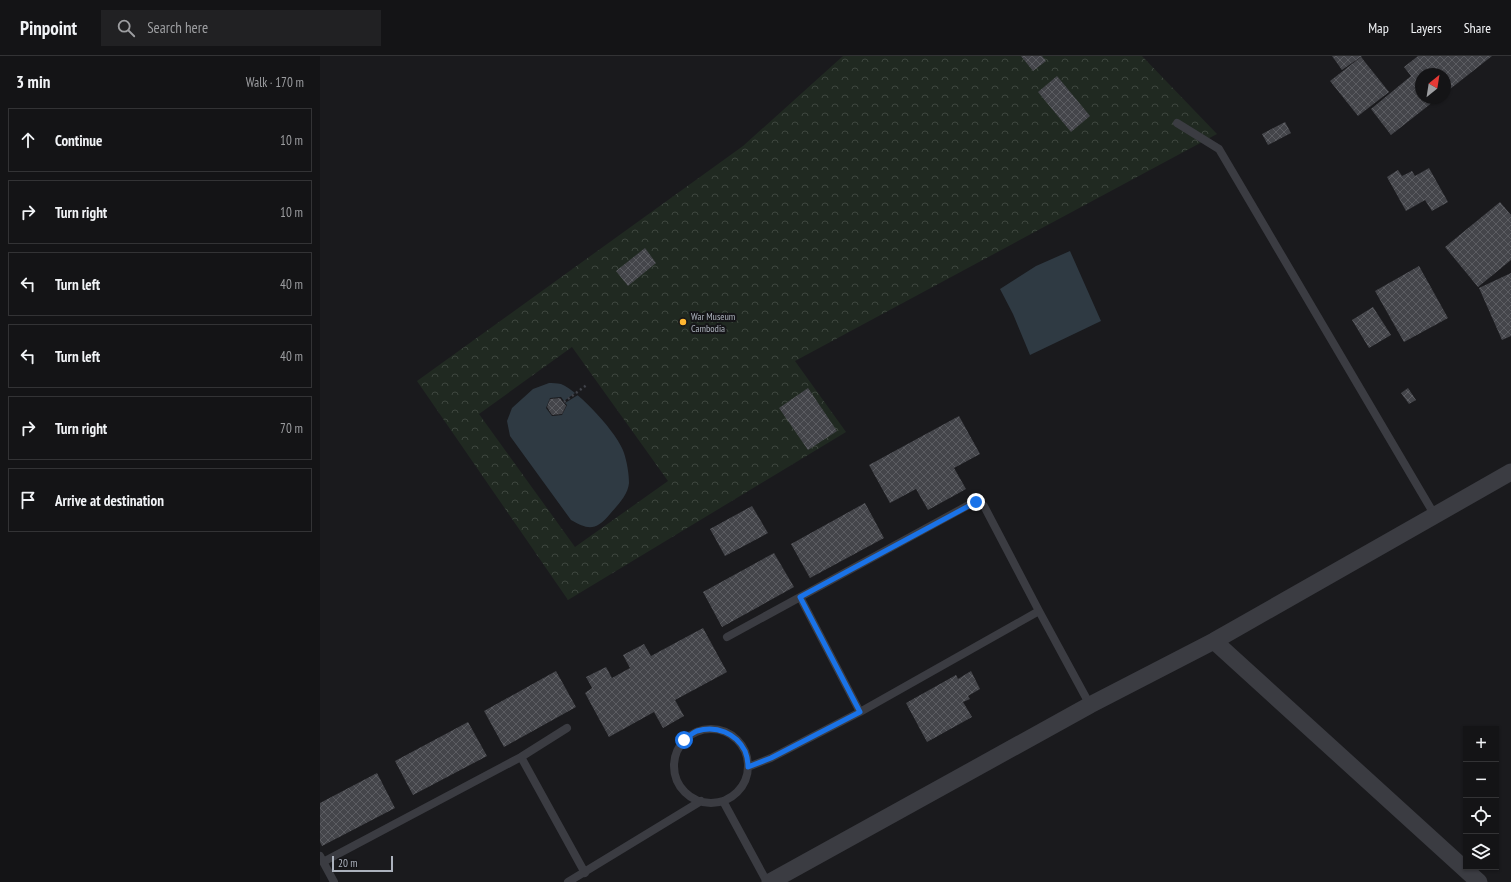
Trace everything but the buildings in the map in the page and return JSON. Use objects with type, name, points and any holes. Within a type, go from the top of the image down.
[{"type":"street","points":[[768,882],[1090,705],[1214,641],[1434,514],[1511,472]]},
{"type":"street","points":[[1214,641],[1478,882]]},
{"type":"lane","points":[[1177,123],[1219,149],[1434,514]]},
{"type":"lane","points":[[727,637],[976,502],[984,506],[1090,705]]},
{"type":"lane","points":[[800,597],[860,712]]},
{"type":"lane","points":[[748,767],[771,758],[860,712],[1039,611]]},
{"type":"lane","points":[[334,882],[322,859],[521,757],[567,728]]},
{"type":"lane","points":[[710,728],[725,731],[737,740],[746,752],[748,767],[746,778],[741,788],[733,796],[723,801],[712,803],[701,801],[688,794],[678,782],[674,768],[676,753],[684,740],[695,732],[710,728]]},
{"type":"lane","points":[[521,757],[585,873]]},
{"type":"lane","points":[[568,882],[701,801]]},
{"type":"lane","points":[[723,801],[768,882]]},
{"type":"path","points":[[564,402],[588,384]]},
{"type":"green space","name":"War Museum Cambodia","points":[[843,56],[1142,56],[1217,134],[795,361],[846,432],[568,600],[417,381],[743,146]],"holes":[[[572,347],[668,481],[575,547],[479,414]]]},
{"type":"shaded area","points":[[1070,251],[1101,321],[1030,355],[1013,314],[1000,289],[1036,266]]},
{"type":"shaded area","points":[[549,383],[561,384],[569,388],[588,404],[607,425],[621,445],[624,453],[629,479],[627,492],[605,520],[596,526],[582,526],[571,520],[510,436],[507,421],[512,408],[533,389]]},
{"type":"pier","points":[[575,393],[578,395],[565,403],[567,405],[562,415],[552,416],[546,408],[550,398],[561,397],[564,401]]},
{"type":"place","name":"War Museum Cambodia","points":[[683,322]]},
{"type":"route","points":[[684,740],[695,732],[710,728],[725,731],[737,740],[746,752],[748,767],[771,758],[860,712],[800,597],[976,502]]}]
